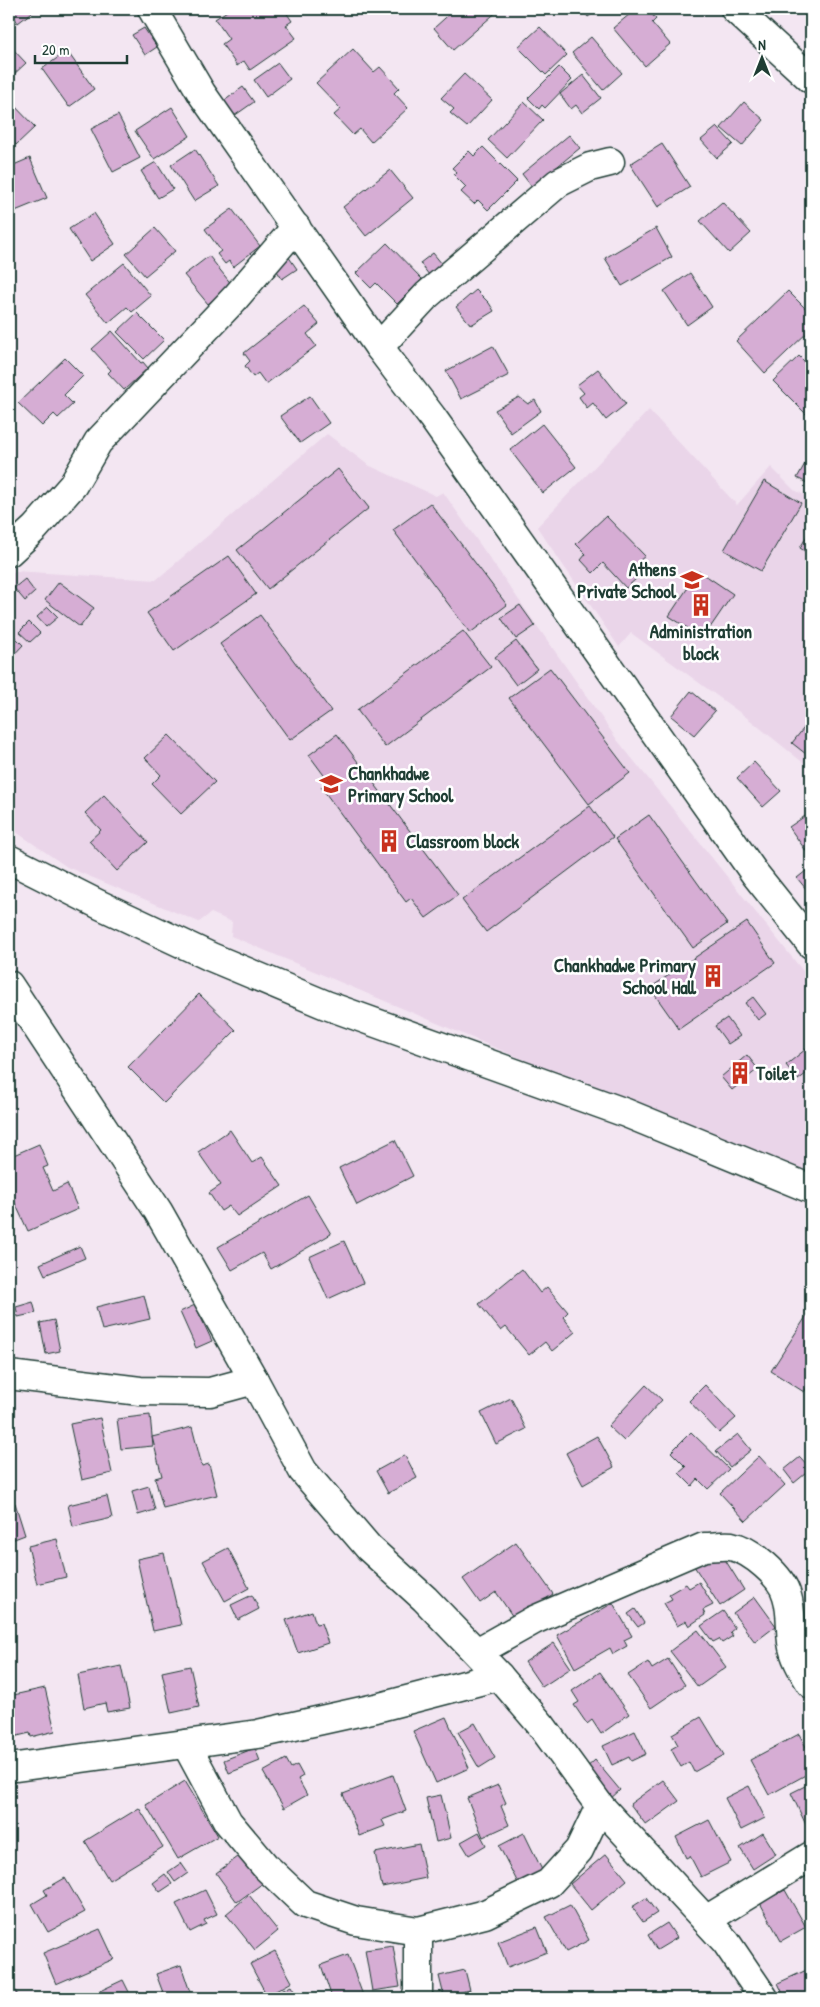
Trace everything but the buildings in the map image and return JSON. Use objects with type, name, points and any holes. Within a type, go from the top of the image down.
[{"type":"street","points":[[152,9],[202,94],[379,347],[432,417],[755,874],[811,944]]},
{"type":"street","points":[[735,9],[811,79]]},
{"type":"street","points":[[379,347],[427,295],[558,183],[590,167],[610,162]]},
{"type":"street","points":[[9,552],[35,528],[73,485],[98,442],[236,298],[296,227]]},
{"type":"street","points":[[9,859],[98,904],[194,949],[326,1005],[617,1110],[811,1189]]},
{"type":"street","points":[[9,986],[158,1211],[254,1380],[302,1471],[369,1548],[425,1599],[499,1676],[541,1725],[600,1806],[726,1942],[764,1998]]},
{"type":"street","points":[[9,1375],[140,1391],[210,1392],[254,1380]]},
{"type":"street","points":[[477,1652],[534,1620],[704,1547],[731,1546],[753,1555],[772,1572],[787,1594],[791,1617],[792,1643],[800,1667],[811,1684]]},
{"type":"street","points":[[9,1768],[267,1732],[376,1708],[499,1676]]},
{"type":"street","points":[[186,1744],[228,1822],[265,1866],[305,1904],[356,1920],[418,1931],[485,1914],[548,1883],[579,1850],[600,1806]]},
{"type":"street","points":[[706,1920],[811,1856]]},
{"type":"street","points":[[416,1998],[418,1991],[418,1931]]},
{"type":"shaded area","name":"Athens Private School","points":[[649,410],[737,505],[771,467],[794,490],[811,498],[811,769],[750,720],[631,633],[619,647],[537,527]]},
{"type":"shaded area","name":"Chankhadwe Primary School","points":[[327,434],[368,465],[436,496],[443,492],[618,741],[811,981],[811,1181],[231,936],[232,922],[211,913],[199,922],[67,867],[9,827],[9,577],[15,571],[156,580]]},
{"type":"place","name":"Athens Private School","points":[[692,580]]},
{"type":"place","name":"Administration block","points":[[701,605]]},
{"type":"place","name":"Chankhadwe Primary School","points":[[331,784]]},
{"type":"place","name":"Classroom block","points":[[389,841]]},
{"type":"place","name":"Chankhadwe Primary School Hall","points":[[713,976]]},
{"type":"place","name":"Toilet","points":[[740,1073]]}]
